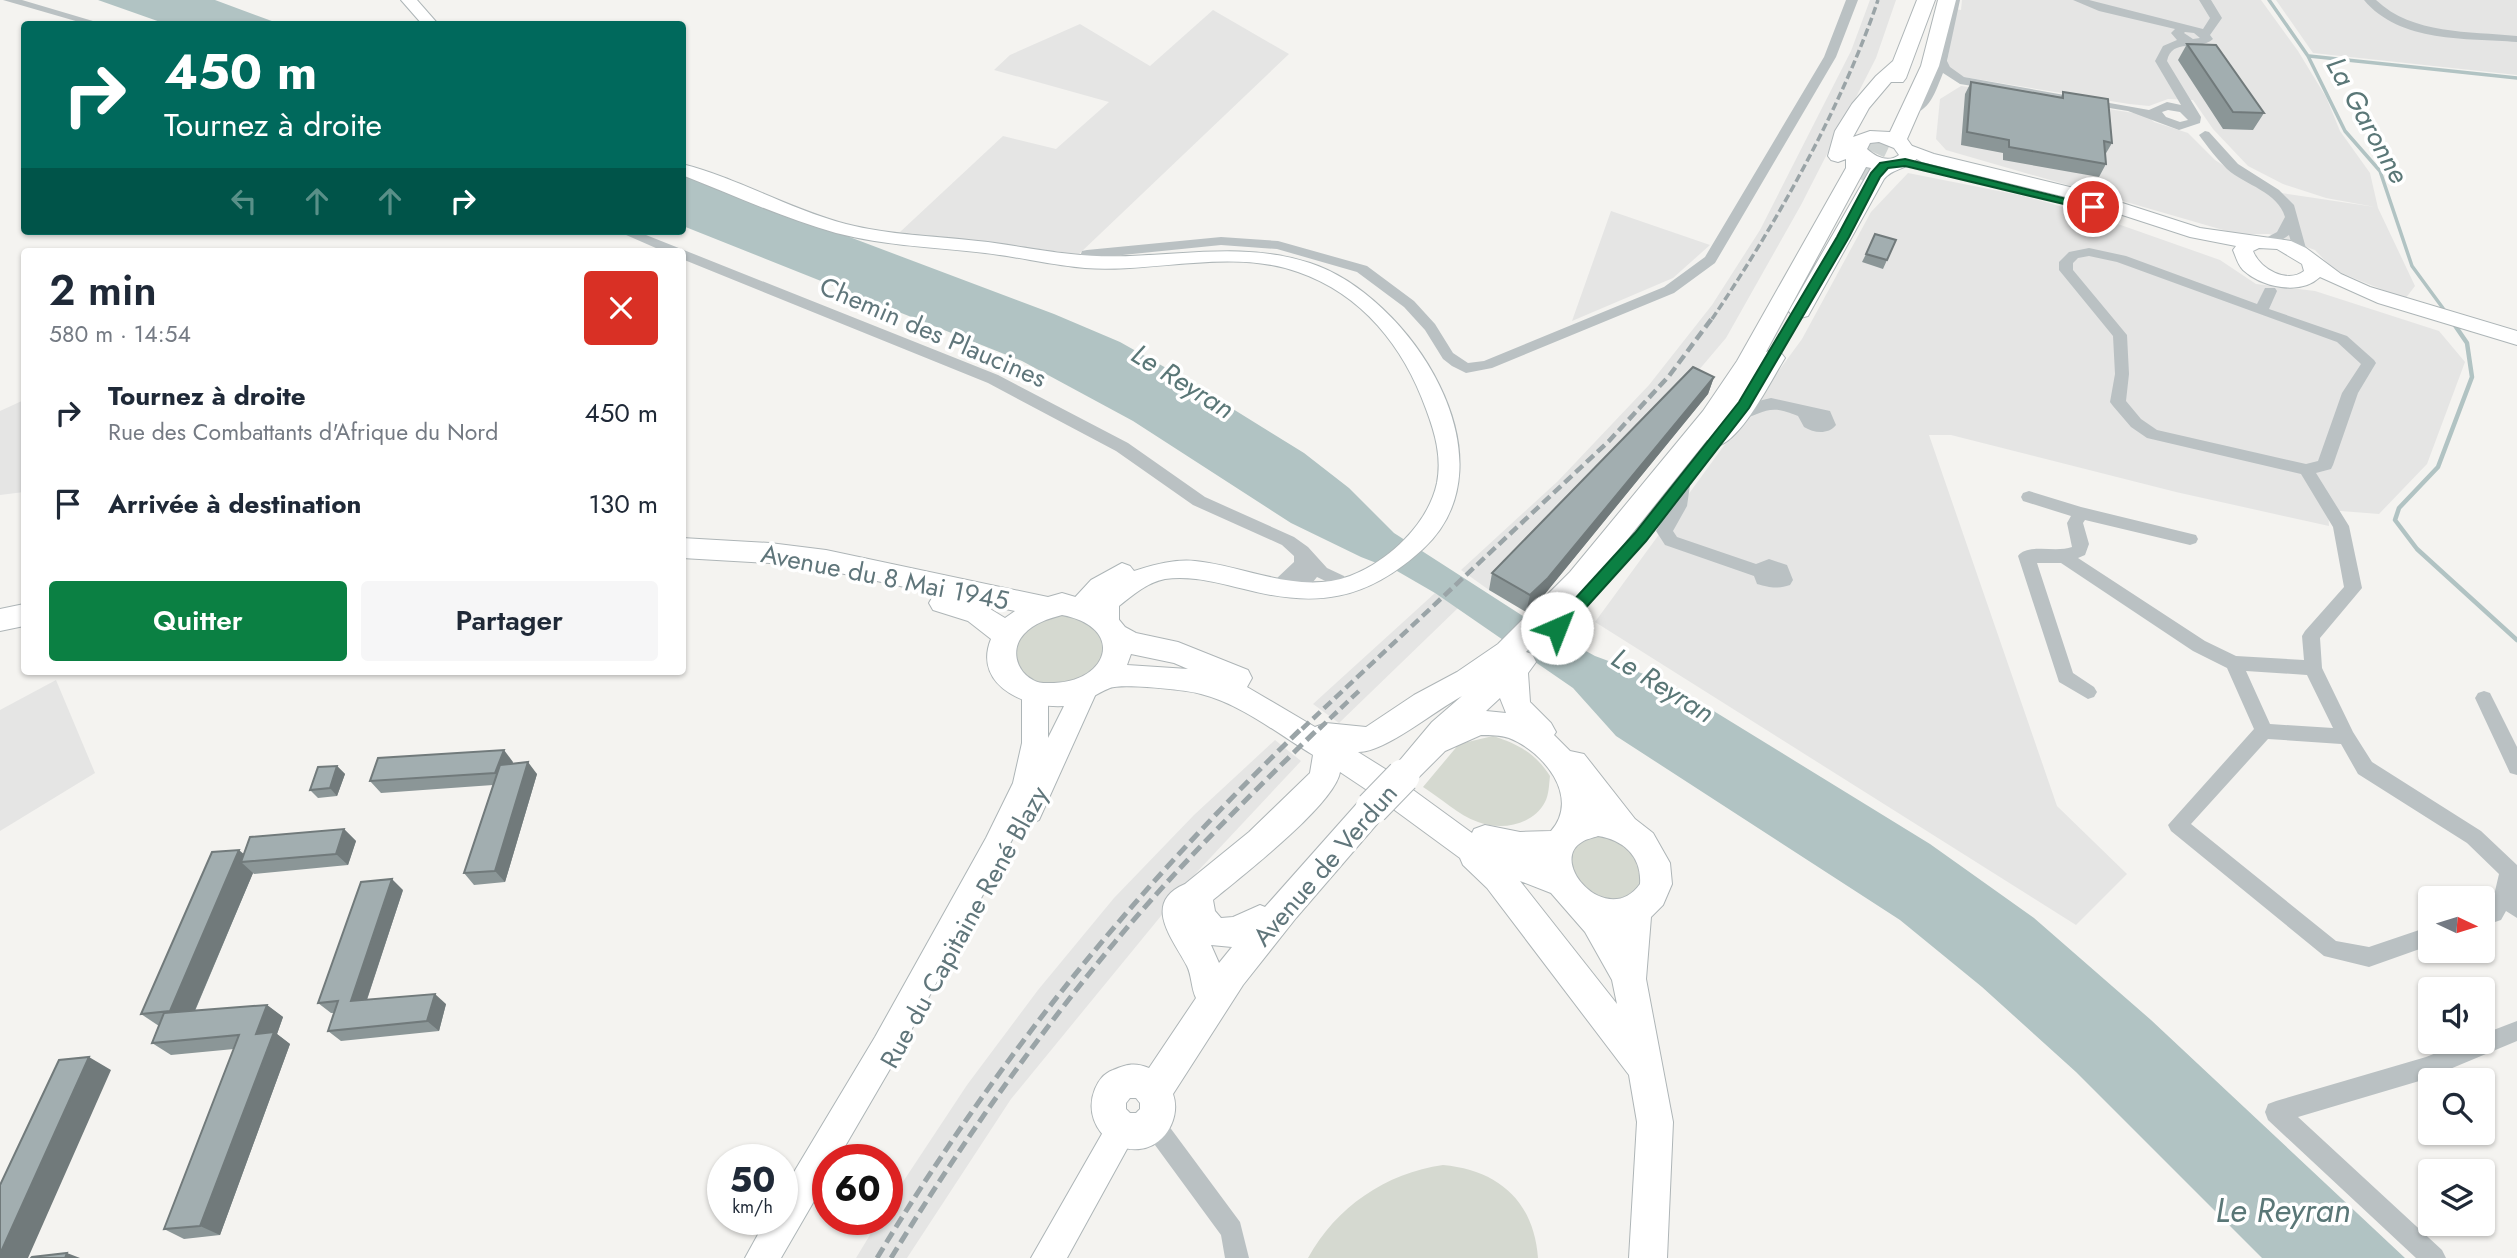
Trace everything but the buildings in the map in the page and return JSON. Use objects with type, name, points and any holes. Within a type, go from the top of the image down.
[{"type":"main road","points":[[409,0],[427,21]]},
{"type":"main road","points":[[1886,148],[1903,63],[1926,0]]},
{"type":"main road","points":[[1208,987],[1207,968],[1184,935],[1179,919],[1178,909],[1185,899],[1196,894],[1259,842],[1327,754],[1374,737],[1514,661],[1603,581],[1744,405],[1875,176],[1933,33],[1942,0]]},
{"type":"main road","points":[[1554,624],[1624,528],[1712,416],[1748,363],[1856,168],[1886,148],[1910,111],[1930,65],[1947,0]]},
{"type":"main road","points":[[1818,238],[1822,220],[1837,187],[1841,137],[1889,72],[1903,63]]},
{"type":"main road","points":[[1886,148],[2256,254],[2426,316],[2517,343]]},
{"type":"main road","points":[[686,170],[844,229],[1085,262],[1120,264],[1223,256],[1256,257],[1300,266],[1324,275],[1356,293],[1384,318],[1405,343],[1421,373],[1443,428],[1450,455],[1444,498],[1418,540],[1377,572],[1354,585],[1329,590],[1297,579],[1203,561],[1166,561],[1120,573],[1099,586],[1079,606]]},
{"type":"main road","points":[[1731,420],[1862,180]]},
{"type":"main road","points":[[2256,254],[2272,278],[2301,270]]},
{"type":"main road","points":[[2468,328],[2517,338]]},
{"type":"main road","name":"Avenue du 8 Mai 1945","points":[[686,548],[770,553],[826,561],[1045,607]]},
{"type":"main road","name":"Avenue du 8 Mai 1945","points":[[686,558],[765,563],[819,572],[978,613],[998,626],[1005,636]]},
{"type":"main road","points":[[1095,683],[1116,656],[1107,602],[1142,577],[1170,568],[1338,581],[1377,572]]},
{"type":"main road","points":[[1624,829],[1598,823],[1538,847],[1502,845],[1461,829],[1353,756],[1327,754],[1249,684],[1178,653],[1129,643],[1095,611],[1079,606],[1045,607],[1021,618],[1005,636],[1001,656],[1007,675],[1024,689],[1060,696],[1095,683],[1142,676],[1200,682],[1235,694],[1351,772],[1379,785],[1465,846],[1498,878],[1645,1068]]},
{"type":"main road","points":[[0,620],[21,616]]},
{"type":"main road","points":[[1514,661],[1513,700],[1516,709],[1577,768],[1624,829],[1645,845],[1656,866],[1655,887],[1650,897],[1636,908],[1610,914],[1583,905]]},
{"type":"main road","name":"Avenue de Verdun","points":[[1143,1106],[1208,987],[1260,920],[1379,785],[1429,750],[1442,731],[1514,661]]},
{"type":"main road","name":"Avenue de Verdun","points":[[1048,1258],[1143,1106],[1231,974],[1404,754],[1476,689],[1514,661]]},
{"type":"main road","name":"Rue du Capitaine René Blazy","points":[[842,1144],[1010,850],[1048,774],[1068,718],[1095,683]]},
{"type":"main road","name":"Rue du Capitaine René Blazy","points":[[762,1258],[886,1047],[996,847],[1027,783],[1035,743],[1035,693]]},
{"type":"main road","points":[[1429,750],[1456,729],[1471,725],[1512,725],[1528,733],[1557,757],[1574,784],[1578,800],[1554,863],[1560,882],[1569,895],[1583,905],[1597,921],[1629,979]]},
{"type":"main road","points":[[1465,846],[1560,882]]},
{"type":"main road","points":[[1196,894],[1198,913],[1202,922],[1211,930],[1226,933],[1237,931],[1248,923],[1260,920]]},
{"type":"main road","points":[[1636,908],[1630,933],[1629,979],[1655,1122],[1648,1258]]},
{"type":"main road","points":[[776,1258],[812,1196]]},
{"type":"street","points":[[9,0],[86,21]]},
{"type":"street","points":[[1085,262],[1087,254],[1221,241],[1278,245],[1362,269],[1409,304],[1430,327],[1448,356],[1457,363],[1466,368],[1487,365],[1669,290],[1710,260],[1830,57],[1852,0]]},
{"type":"street","points":[[1927,99],[1941,61],[1954,0]]},
{"type":"street","points":[[2079,0],[2096,7],[2160,22],[2183,35],[2206,40],[2207,30],[2216,18],[2205,0]]},
{"type":"street","points":[[2370,0],[2377,9],[2403,24],[2517,39]]},
{"type":"street","points":[[2183,35],[2165,49],[2161,61],[2177,89],[2205,135],[2233,167],[2282,200],[2292,216],[2301,270],[2270,291],[2262,311]]},
{"type":"street","points":[[1941,61],[1951,76],[1960,80],[2130,108],[2184,109],[2194,117]]},
{"type":"street","points":[[1910,111],[1927,99],[1938,86],[1960,80]]},
{"type":"street","points":[[2160,110],[2177,97],[2177,89]]},
{"type":"street","points":[[2160,110],[2166,123],[2205,135]]},
{"type":"street","points":[[2179,126],[2191,125],[2194,117]]},
{"type":"street","points":[[2270,291],[2256,254],[2283,234],[2292,216]]},
{"type":"street","points":[[634,235],[667,248]]},
{"type":"street","points":[[2089,252],[2121,259],[2262,311],[2342,340],[2369,363],[2350,393],[2325,464],[2306,470],[2152,434],[2136,423],[2118,402],[2122,374],[2120,335],[2070,277],[2066,262],[2074,255],[2089,252]]},
{"type":"street","name":"Chemin des Plaucines","points":[[686,256],[993,379],[1122,447],[1199,501],[1288,541],[1302,551],[1297,579]]},
{"type":"street","points":[[1731,420],[1762,403],[1780,404],[1807,414]]},
{"type":"street","points":[[2306,470],[2341,526],[2353,588],[2311,636],[2313,668],[2346,737],[2365,768],[2474,837],[2514,871],[2511,901],[2496,912]]},
{"type":"street","points":[[1682,485],[1679,506],[1664,531],[1671,541],[1759,572]]},
{"type":"street","points":[[2029,497],[2081,513],[2190,539]]},
{"type":"street","points":[[2081,513],[2075,523],[2081,544],[2079,551],[2064,557],[2026,556],[2066,677],[2088,692]]},
{"type":"street","points":[[1297,579],[1294,574],[1303,564],[1302,551]]},
{"type":"street","points":[[2064,557],[2199,646],[2234,663],[2313,668]]},
{"type":"street","points":[[2234,663],[2264,731]]},
{"type":"street","points":[[2484,698],[2517,767]]},
{"type":"street","points":[[2264,731],[2346,737]]},
{"type":"street","points":[[2264,731],[2178,825],[2331,949],[2369,957],[2418,940]]},
{"type":"street","points":[[2434,1258],[2276,1112],[2426,1068],[2517,1031]]},
{"type":"street","points":[[1143,1106],[1232,1230],[1237,1258]]},
{"type":"shaded area","points":[[1870,0],[1896,0],[1876,58],[1801,205],[1726,338],[1687,384],[1489,590],[1461,570],[1558,481],[1649,385],[1712,305],[1760,230],[1851,51]]},
{"type":"shaded area","points":[[1962,0],[2261,0],[2298,51],[2326,97],[2340,131],[2370,173],[2378,208],[2415,286],[2405,299],[2334,270],[2315,250],[2269,234],[2237,234],[1946,150],[1936,139],[1940,99],[1961,86],[1978,88],[2146,115],[2154,122],[2188,133],[2215,160],[2261,190],[2375,207],[2326,198],[2283,184],[2248,166],[2213,129],[2193,100],[2168,99],[2149,106],[2129,104],[1964,77],[1952,71],[1947,63],[1956,9],[1961,10]]},
{"type":"shaded area","points":[[2276,0],[2517,0],[2517,75],[2313,53]]},
{"type":"shaded area","points":[[1213,10],[1289,54],[1079,254],[900,232],[1003,136],[1056,149],[1109,102],[994,70],[1010,55],[1080,24],[1150,66]]},
{"type":"shaded area","points":[[1908,173],[2024,196],[2098,217],[2220,260],[2256,284],[2315,291],[2439,331],[2465,362],[2427,464],[2379,514],[2328,510],[2329,526],[2176,492],[1951,435],[1929,435],[2057,806],[2127,874],[2076,925],[1595,622],[1802,339],[1871,212]]},
{"type":"shaded area","points":[[1611,211],[1710,245],[1673,278],[1572,321]]},
{"type":"shaded area","points":[[21,401],[21,492],[0,495],[0,411]]},
{"type":"shaded area","points":[[1435,593],[1458,608],[1339,723],[1313,704]]},
{"type":"shaded area","points":[[1059,614],[1080,617],[1101,634],[1104,648],[1101,662],[1092,672],[1080,679],[1050,684],[1036,681],[1024,675],[1016,664],[1014,648],[1030,625]]},
{"type":"shaded area","points":[[56,680],[95,773],[0,831],[0,710]]},
{"type":"shaded area","points":[[1493,736],[1525,750],[1550,776],[1547,796],[1540,810],[1525,821],[1507,826],[1487,825],[1471,819],[1423,787],[1459,744]]},
{"type":"shaded area","points":[[1275,740],[1301,761],[1197,872],[1011,1099],[907,1258],[856,1258],[870,1235],[903,1235],[903,1182],[967,1085],[1038,990],[1114,898],[1194,815]]},
{"type":"shaded area","points":[[1602,835],[1635,850],[1643,881],[1634,894],[1610,901],[1576,885],[1569,854],[1578,841]]},
{"type":"shaded area","points":[[1443,1165],[1480,1174],[1510,1192],[1529,1220],[1538,1258],[1308,1258],[1333,1223],[1365,1195],[1402,1176]]},
{"type":"water","points":[[98,0],[215,0],[272,21],[158,21]]},
{"type":"water","name":"Le Reyran","points":[[686,176],[1054,314],[1120,342],[1304,453],[1349,488],[1394,533],[1526,618],[1595,656],[1668,683],[1930,844],[2034,918],[2151,1020],[2405,1258],[2262,1258],[2076,1072],[1982,987],[1900,920],[1616,736],[1573,688],[1435,593],[1397,571],[1291,523],[1133,421],[1022,361],[686,227]]},
{"type":"waterway","name":"La Garonne","points":[[2269,0],[2308,56],[2345,131],[2380,171],[2412,266],[2445,311]]},
{"type":"waterway","points":[[2309,56],[2517,78]]},
{"type":"waterway","name":"La Garonne","points":[[2454,324],[2467,343],[2472,377],[2438,467],[2399,508],[2395,520],[2417,549],[2517,640]]},
{"type":"tunnel","points":[[1862,180],[1886,130]]},
{"type":"railway","points":[[1712,319],[1805,165],[1846,82],[1878,0]]},
{"type":"railway","points":[[1302,729],[1609,441],[1669,376],[1713,317]]},
{"type":"railway","points":[[1319,729],[1362,688]]},
{"type":"railway","points":[[877,1258],[971,1113],[1072,978],[1182,851],[1303,727]]},
{"type":"railway","points":[[891,1258],[997,1096],[1084,980],[1189,859],[1320,727]]},
{"type":"route","points":[[1557,628],[1603,581],[1640,537],[1744,405],[1843,237],[1875,176],[1885,165],[1905,162],[1926,166],[2093,207]]}]
